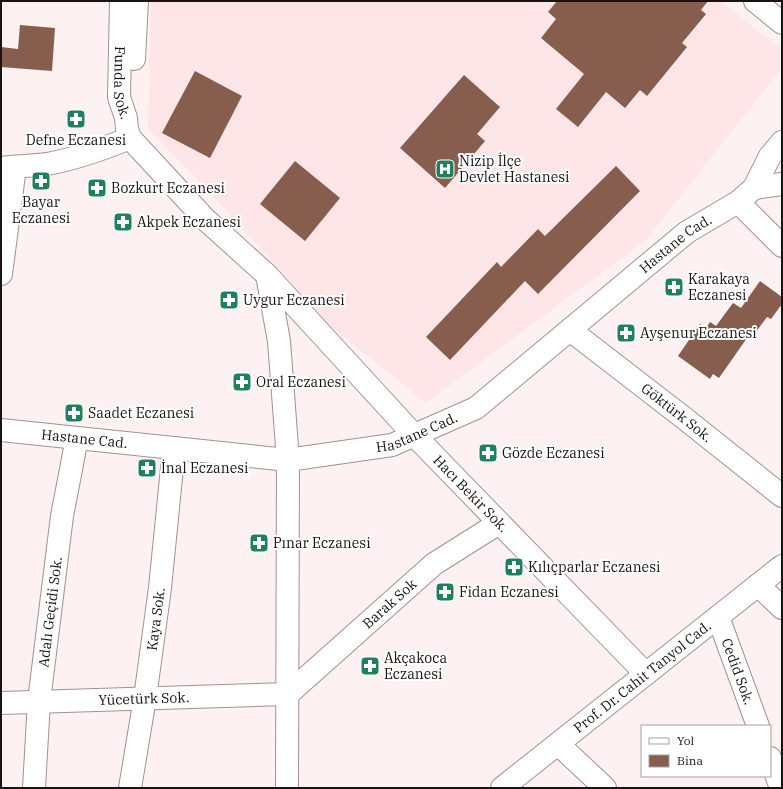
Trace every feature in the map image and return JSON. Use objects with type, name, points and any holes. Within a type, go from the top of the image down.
[{"type":"street","name":"Funda Sok.","points":[[121,1],[118,97],[128,128]]},
{"type":"street","name":"Funda Sok.","points":[[128,128],[132,95],[137,1]]},
{"type":"street","points":[[755,1],[782,23]]},
{"type":"street","points":[[1,274],[8,167],[46,164],[76,158],[103,149],[128,128]]},
{"type":"street","name":"Hacı Bekir Sok.","points":[[128,128],[205,219],[267,275],[414,435],[646,674]]},
{"type":"street","points":[[754,188],[770,156],[782,142]]},
{"type":"street","points":[[754,188],[782,184]]},
{"type":"street","name":"Hastane Cad.","points":[[1,430],[288,460],[392,445],[476,408],[687,232],[738,202],[754,188]]},
{"type":"street","points":[[738,202],[782,246]]},
{"type":"street","points":[[267,275],[279,341],[288,460],[288,788]]},
{"type":"street","name":"Göktürk Sok.","points":[[570,330],[782,496]]},
{"type":"street","name":"Adalı Geçidi Sok.","points":[[34,788],[39,701],[62,516],[77,438]]},
{"type":"street","name":"Kaya Sok.","points":[[130,788],[145,698],[160,588],[174,448]]},
{"type":"street","name":"Barak Sok","points":[[288,694],[434,564],[499,523]]},
{"type":"street","name":"Prof. Dr. Cahit Tanyol Cad.","points":[[502,788],[782,566]]},
{"type":"street","points":[[758,585],[782,608]]},
{"type":"street","name":"Cedid Sok.","points":[[718,617],[758,725]]},
{"type":"street","name":"Yücetürk Sok.","points":[[1,703],[288,694]]},
{"type":"street","points":[[558,744],[605,788]]},
{"type":"street","points":[[771,761],[781,788]]},
{"type":"shaded area","name":"Nizip İlçe Devlet Hastanesi","points":[[151,1],[721,1],[782,50],[782,68],[646,240],[426,403],[330,326],[225,209],[148,129]]},
{"type":"building","points":[[557,1],[708,1],[701,10],[706,14],[682,43],[687,47],[647,96],[640,90],[625,108],[606,92],[578,127],[556,109],[584,74],[541,38],[556,19],[548,12]]},
{"type":"building","points":[[20,25],[55,28],[52,71],[1,67],[1,47],[18,49]]},
{"type":"building","points":[[195,71],[242,96],[210,158],[162,133]]},
{"type":"building","points":[[464,75],[500,107],[477,134],[485,141],[445,188],[400,148]]},
{"type":"building","points":[[295,161],[340,198],[305,241],[260,204]]},
{"type":"building","points":[[616,166],[640,191],[538,294],[525,281],[450,360],[426,337],[497,262],[501,267],[538,229],[545,236]]},
{"type":"building","points":[[760,281],[782,297],[782,304],[771,319],[767,317],[750,340],[747,338],[719,378],[713,374],[710,379],[678,356],[700,324],[706,328],[710,322],[716,326],[733,303],[741,308]]},
{"type":"place","name":"Defne Eczanesi","points":[[76,119]]},
{"type":"place","name":"Nizip İlçe Devlet Hastanesi","points":[[445,169]]},
{"type":"place","name":"Bayar Eczanesi","points":[[41,181]]},
{"type":"place","name":"Bozkurt Eczanesi","points":[[97,188]]},
{"type":"place","name":"Akpek Eczanesi","points":[[123,222]]},
{"type":"place","name":"Karakaya Eczanesi","points":[[674,287]]},
{"type":"place","name":"Uygur Eczanesi","points":[[229,300]]},
{"type":"place","name":"Ayşenur Eczanesi","points":[[626,333]]},
{"type":"place","name":"Oral Eczanesi","points":[[242,382]]},
{"type":"place","name":"Saadet Eczanesi","points":[[74,413]]},
{"type":"place","name":"Gözde Eczanesi","points":[[488,453]]},
{"type":"place","name":"İnal Eczanesi","points":[[147,468]]},
{"type":"place","name":"Pınar Eczanesi","points":[[259,543]]},
{"type":"place","name":"Kılıçparlar Eczanesi","points":[[514,567]]},
{"type":"place","name":"Fidan Eczanesi","points":[[445,592]]},
{"type":"place","name":"Akçakoca Eczanesi","points":[[370,666]]}]
